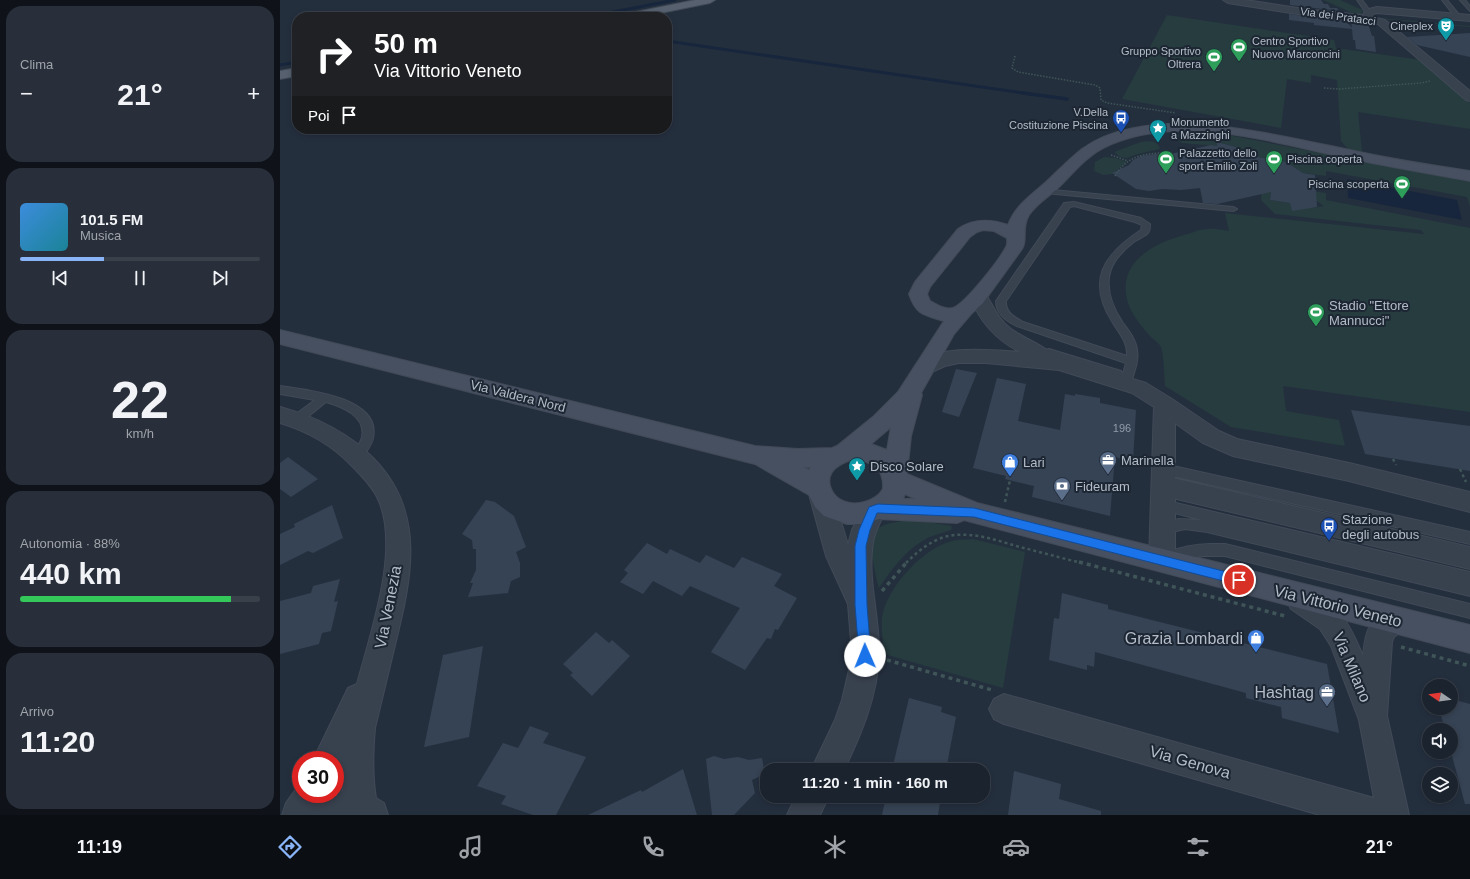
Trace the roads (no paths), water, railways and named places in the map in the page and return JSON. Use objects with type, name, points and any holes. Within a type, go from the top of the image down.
[{"type":"main road","points":[[651,12],[710,0]]},
{"type":"main road","points":[[280,75],[292,73]]},
{"type":"street","name":"Via dei Pratacci","points":[[1228,0],[1309,12],[1368,15],[1387,25],[1470,97]]},
{"type":"street","points":[[1368,15],[1386,11],[1470,18]]},
{"type":"street","points":[[831,763],[840,746],[856,704],[863,674],[860,546],[865,530],[876,509],[886,502],[892,494],[896,479],[904,419],[921,373],[928,322],[918,294],[921,286],[964,233],[971,228],[1003,221],[1027,207],[1085,153],[1105,142],[1149,130],[1191,126],[1236,131],[1359,156],[1470,176]]},
{"type":"street","points":[[863,629],[820,493],[819,474],[824,464],[886,418],[903,401],[946,330],[979,297],[1016,245],[1016,225],[1027,207]]},
{"type":"street","points":[[983,225],[1001,228],[1015,236]]},
{"type":"street","points":[[979,297],[986,314],[1000,330],[1021,346],[1059,363],[1126,383],[1148,393],[1211,437],[1233,447],[1348,472],[1468,492]]},
{"type":"street","points":[[922,305],[931,310],[944,314],[956,314],[963,312]]},
{"type":"street","name":"Via Valdera Nord","points":[[280,337],[755,455],[798,458],[861,450],[875,453],[881,456],[891,466],[896,479]]},
{"type":"street","points":[[921,373],[939,361],[959,356],[986,356],[1059,363]]},
{"type":"street","points":[[1162,560],[1165,404]]},
{"type":"street","name":"Via Venezia","points":[[288,418],[329,435],[357,456],[375,474],[388,496],[394,515],[398,537],[396,584],[360,728],[358,742],[356,772],[366,811],[347,806],[331,810],[320,815]]},
{"type":"street","name":"Via Valdera Nord","points":[[755,455],[804,479],[820,493],[831,506],[844,512],[858,514],[876,509]]},
{"type":"street","name":"Via Vittorio Veneto","points":[[896,479],[974,513],[1162,560],[1286,604],[1393,633],[1470,639]]},
{"type":"street","name":"Via Vittorio Veneto","points":[[876,509],[974,513]]},
{"type":"street","name":"Via Milano","points":[[1286,604],[1317,610],[1330,620],[1338,630],[1374,720],[1393,815]]},
{"type":"street","name":"Via Milano","points":[[1374,720],[1378,642],[1383,628],[1393,633]]},
{"type":"street","points":[[333,751],[381,645]]},
{"type":"street","name":"Via Genova","points":[[1004,709],[1376,815]]},
{"type":"street","points":[[298,815],[305,803]]},
{"type":"street","points":[[803,815],[809,803]]},
{"type":"lane","points":[[1359,0],[1368,15]]},
{"type":"lane","points":[[1444,0],[1458,17]]},
{"type":"lane","points":[[1462,0],[1470,9]]},
{"type":"lane","points":[[1045,191],[1139,210]]},
{"type":"lane","points":[[1131,361],[1020,324],[1007,316],[1000,305],[1067,205],[1074,204],[1139,210],[1233,209]]},
{"type":"lane","points":[[1126,383],[1131,361],[1132,345],[1120,329],[1105,298],[1103,280],[1107,266],[1114,254],[1145,231],[1146,224],[1139,210]]},
{"type":"lane","points":[[1041,355],[1049,352],[1058,354],[1117,374],[1126,383]]},
{"type":"lane","points":[[280,390],[324,398],[348,405],[357,410],[367,420],[369,426],[368,437],[357,456]]},
{"type":"lane","points":[[288,418],[324,398]]},
{"type":"lane","points":[[1164,488],[1470,538]]},
{"type":"lane","points":[[1164,488],[1470,553]]},
{"type":"lane","points":[[1164,488],[1470,563]]},
{"type":"lane","points":[[1164,488],[1470,578]]},
{"type":"lane","points":[[1164,488],[1177,524],[1184,523],[1207,526],[1470,590]]},
{"type":"lane","points":[[1162,560],[1174,555],[1196,550],[1225,550],[1470,611]]},
{"type":"water","name":"Piscina scoperta","points":[[1347,179],[1457,200],[1462,220],[1348,198]]},
{"type":"waterway","points":[[613,12],[675,0]]},
{"type":"waterway","points":[[672,42],[1025,93]]},
{"type":"waterway","points":[[280,65],[292,63]]},
{"type":"waterway","points":[[1025,93],[1067,99]]},
{"type":"waterway","points":[[1025,93],[1030,94]]},
{"type":"place","name":"Cineplex","points":[[1446,41]]},
{"type":"place","name":"Centro Sportivo Nuovo Marconcini","points":[[1239,62]]},
{"type":"place","name":"Gruppo Sportivo Oltrera","points":[[1214,72]]},
{"type":"place","name":"V.Della Costituzione Piscina","points":[[1121,133]]},
{"type":"place","name":"Monumento a Mazzinghi","points":[[1158,143]]},
{"type":"place","name":"Palazzetto dello sport Emilio Zoli","points":[[1166,174]]},
{"type":"place","name":"Piscina coperta","points":[[1274,174]]},
{"type":"place","name":"Piscina scoperta","points":[[1402,199]]},
{"type":"place","name":"Stadio \"Ettore Mannucci\"","points":[[1316,327]]},
{"type":"place","name":"Marinella","points":[[1108,475]]},
{"type":"place","name":"Lari","points":[[1010,477]]},
{"type":"place","name":"Disco Solare","points":[[857,481]]},
{"type":"place","name":"Fideuram","points":[[1062,501]]},
{"type":"place","name":"Stazione degli autobus","points":[[1329,541]]},
{"type":"place","name":"Grazia Lombardi","points":[[1256,653]]},
{"type":"place","name":"Hashtag","points":[[1327,707]]}]
